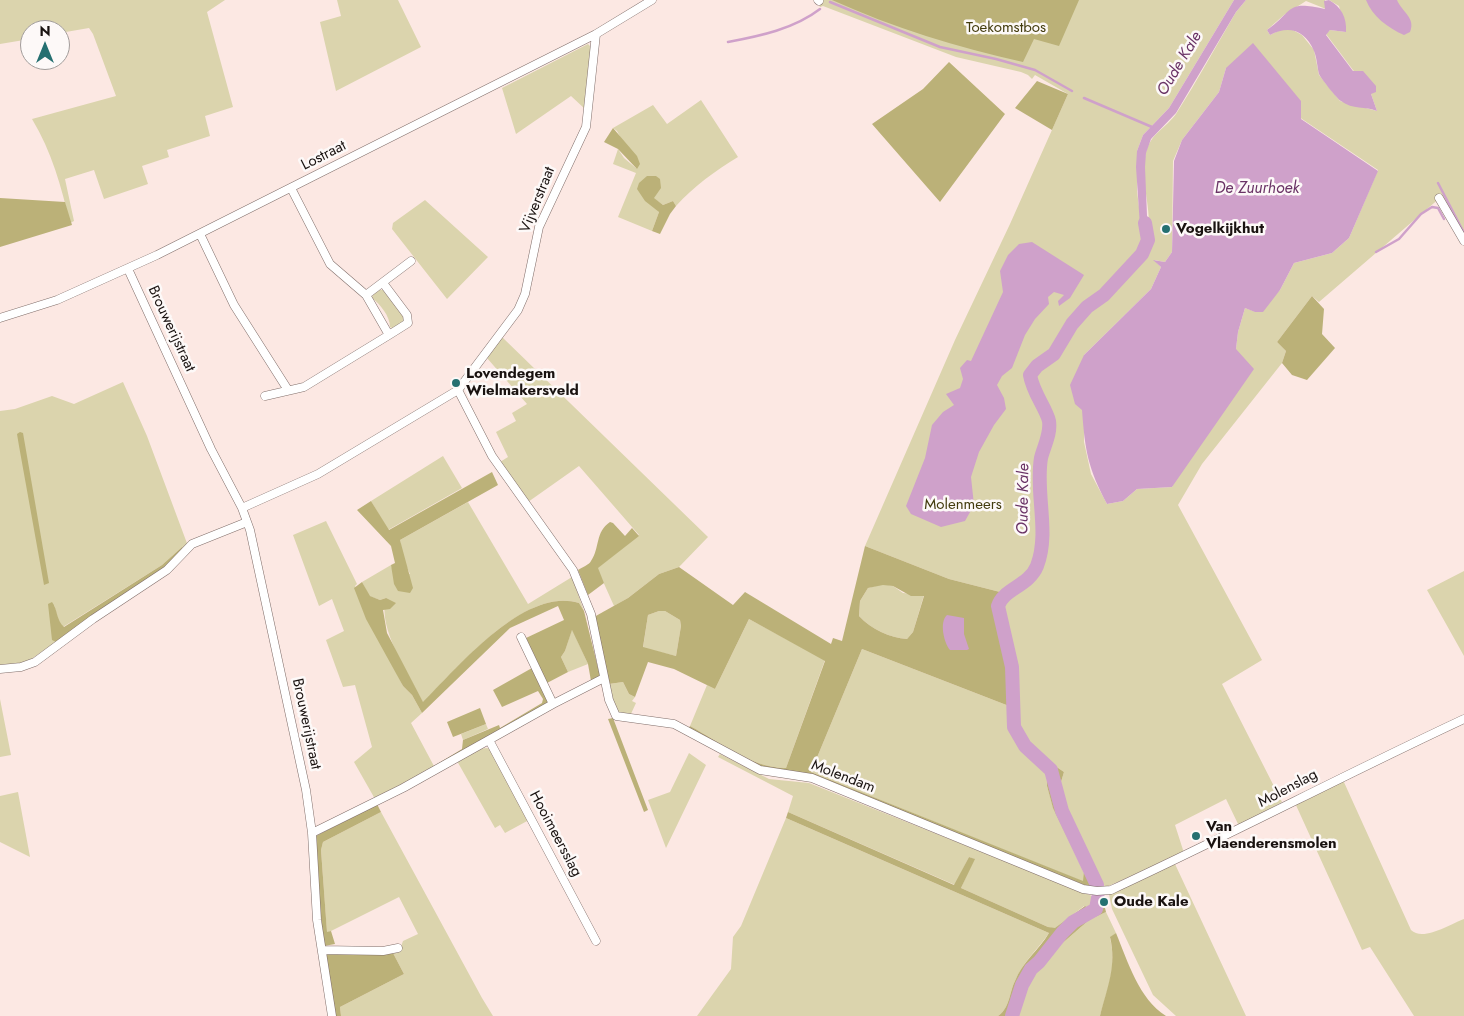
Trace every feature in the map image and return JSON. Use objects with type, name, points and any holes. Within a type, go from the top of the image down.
[{"type":"street","name":"Lostraat","points":[[0,318],[57,300],[128,269],[200,234],[596,34],[652,0]]},
{"type":"street","name":"Vijverstraat","points":[[458,390],[518,310],[525,294],[539,227],[586,127],[596,34]]},
{"type":"street","points":[[291,188],[330,264],[366,295],[389,335]]},
{"type":"street","points":[[1439,198],[1464,241]]},
{"type":"street","points":[[200,234],[234,305],[288,390]]},
{"type":"street","points":[[366,295],[410,261]]},
{"type":"street","name":"Brouwerijstraat","points":[[128,269],[248,522],[306,790],[312,833],[313,869],[322,950],[332,1016]]},
{"type":"street","points":[[265,396],[304,387],[408,324],[407,315],[383,283]]},
{"type":"street","points":[[242,508],[312,478],[458,390],[492,456],[573,570],[591,614],[604,678],[553,704],[403,788],[312,833]]},
{"type":"street","points":[[0,669],[21,667],[35,662],[93,619],[167,570],[192,544],[248,522]]},
{"type":"street","points":[[521,637],[553,704]]},
{"type":"street","name":"Molendam","points":[[604,678],[611,707],[616,716],[674,724],[760,770],[812,778],[1098,891]]},
{"type":"street","name":"Molenslag","points":[[1098,891],[1219,840],[1335,780],[1464,719]]},
{"type":"street","name":"Hooimeersslag","points":[[489,740],[596,941]]},
{"type":"street","points":[[322,950],[383,951],[398,948]]},
{"type":"green space","points":[[0,0],[225,0],[207,12],[233,107],[205,116],[210,136],[167,150],[169,157],[142,166],[148,184],[104,199],[94,170],[65,179],[74,221],[70,223],[50,157],[32,119],[116,96],[93,34],[89,28],[70,31],[70,20],[20,20],[20,41],[0,44]]},
{"type":"green space","points":[[337,0],[398,0],[421,47],[336,91],[320,22],[341,16]]},
{"type":"green space","points":[[823,0],[1234,0],[1169,108],[1143,135],[1137,151],[1139,207],[1148,239],[1149,217],[1144,163],[1148,145],[1155,135],[1176,114],[1236,12],[1246,0],[1325,0],[1326,9],[1306,1],[1284,15],[1267,30],[1270,35],[1289,28],[1302,35],[1314,50],[1319,75],[1340,101],[1377,111],[1371,94],[1326,34],[1330,30],[1346,32],[1339,6],[1329,0],[1464,0],[1464,237],[1441,197],[1319,302],[1312,296],[1277,342],[1286,351],[1282,363],[1202,464],[1178,505],[1262,660],[1222,684],[1282,802],[1239,826],[1226,799],[1175,825],[1184,853],[1106,887],[1102,884],[1066,810],[1058,783],[1061,782],[1064,772],[1033,751],[1019,732],[1017,679],[1002,606],[1031,581],[1043,554],[1046,523],[1044,460],[1037,459],[1038,523],[1035,558],[1031,571],[1024,580],[1016,585],[1000,592],[949,579],[865,546],[955,340],[1010,224],[1068,94],[1035,75],[1032,79],[1021,72],[956,57],[823,6],[820,7],[818,3]],"holes":[[[1226,68],[1378,170],[1349,238],[1332,253],[1294,263],[1280,290],[1256,312],[1245,308],[1238,332],[1236,349],[1172,487],[1137,489],[1123,501],[1107,504],[1091,474],[1084,442],[1084,355],[1151,289],[1161,267],[1154,260],[1165,262],[1172,252],[1173,161],[1182,140],[1219,92]]]},
{"type":"green space","name":"Toekomstbos","points":[[832,0],[1079,0],[1059,46],[1034,39],[1023,62],[926,36]]},
{"type":"green space","points":[[588,44],[591,47],[585,109],[571,96],[516,134],[502,88]]},
{"type":"green space","points":[[949,62],[1005,114],[940,202],[872,124],[923,89]]},
{"type":"green space","points":[[1037,81],[1068,94],[1052,130],[1015,108]]},
{"type":"green space","points":[[701,100],[738,157],[705,179],[676,206],[673,201],[663,205],[653,198],[658,191],[639,183],[659,212],[652,231],[618,217],[636,173],[613,164],[618,149],[624,158],[637,169],[617,131],[613,128],[653,105],[667,124]]},
{"type":"green space","points":[[613,128],[637,156],[640,164],[637,169],[618,149],[604,142]]},
{"type":"green space","points":[[647,176],[656,176],[660,179],[661,188],[654,198],[663,205],[673,201],[676,206],[660,234],[652,231],[659,212],[645,201],[637,189],[639,183]]},
{"type":"green space","points":[[0,198],[65,202],[72,225],[0,247]]},
{"type":"green space","points":[[425,200],[488,257],[447,299],[392,229],[393,223]]},
{"type":"green space","points":[[383,290],[405,317],[405,322],[394,329],[390,327],[384,311],[372,298],[373,294]]},
{"type":"green space","points":[[1312,296],[1324,309],[1322,334],[1335,348],[1307,380],[1292,375],[1282,363],[1286,351],[1277,342]]},
{"type":"green space","points":[[502,337],[708,537],[679,567],[659,574],[628,598],[614,606],[597,568],[639,535],[579,466],[528,502],[500,462],[508,457],[496,432],[516,421],[512,413],[527,404],[487,358]]},
{"type":"green space","points":[[123,382],[147,436],[188,546],[184,549],[182,547],[162,565],[63,627],[59,623],[54,605],[56,642],[27,662],[0,666],[0,411],[15,409],[52,396],[74,404]]},
{"type":"green space","points":[[23,433],[49,583],[44,585],[17,434]]},
{"type":"green space","points":[[443,456],[462,488],[388,530],[371,501]]},
{"type":"green space","points":[[492,472],[498,485],[400,540],[413,588],[410,593],[398,591],[394,584],[391,565],[395,563],[391,546],[357,510],[371,501],[389,530]]},
{"type":"green space","points":[[468,502],[528,604],[572,577],[584,611],[579,603],[558,601],[537,607],[515,618],[473,651],[423,703],[390,637],[384,610],[386,598],[380,600],[369,596],[362,582],[391,565],[392,568],[410,574],[403,559],[400,540]]},
{"type":"green space","points":[[326,521],[403,686],[412,695],[422,713],[411,723],[435,768],[375,799],[354,762],[372,747],[355,685],[343,687],[326,640],[344,631],[332,599],[319,606],[293,535]]},
{"type":"green space","points":[[610,522],[625,536],[632,528],[639,536],[598,568],[604,583],[588,595],[578,570],[591,561],[602,530]]},
{"type":"green space","points":[[865,546],[949,579],[1000,592],[1017,679],[1019,732],[1033,751],[1064,772],[1061,782],[1053,786],[1063,821],[1088,870],[1092,888],[816,778],[762,768],[688,729],[690,726],[736,753],[760,764],[786,768],[825,661],[749,619],[715,689],[674,669],[648,662],[635,697],[629,694],[623,682],[609,684],[594,617],[628,598],[659,574],[679,567],[733,605],[745,592],[831,644],[833,638],[842,641]],"holes":[[[883,585],[893,586],[911,596],[924,596],[913,632],[907,639],[881,632],[859,616],[860,601],[868,588]],[[665,611],[680,620],[681,626],[676,656],[643,647],[648,615]],[[862,649],[1009,706],[1012,729],[1018,744],[1047,771],[1047,786],[1053,808],[1084,872],[1083,881],[811,772]]]},
{"type":"green space","points":[[182,547],[184,549],[173,564],[56,642],[52,640],[48,604],[52,602],[64,627],[162,565]]},
{"type":"green space","points":[[1464,571],[1464,656],[1427,590]]},
{"type":"green space","points":[[362,582],[370,596],[380,600],[386,598],[396,603],[390,609],[383,610],[387,633],[423,702],[494,633],[515,618],[537,606],[558,601],[579,603],[584,611],[600,676],[591,681],[588,664],[572,630],[561,657],[568,672],[547,683],[526,638],[564,620],[558,606],[510,628],[422,713],[412,695],[403,686],[366,619],[354,588]]},
{"type":"green space","points":[[883,584],[893,586],[903,593],[924,595],[913,632],[907,639],[881,632],[859,616],[860,601],[868,588]]},
{"type":"green space","points":[[665,611],[680,620],[681,626],[676,656],[643,648],[648,615]]},
{"type":"green space","points":[[749,619],[825,660],[786,768],[760,764],[748,759],[690,726],[707,685],[715,689]]},
{"type":"green space","points":[[572,629],[588,664],[568,672],[561,657],[565,651]]},
{"type":"green space","points":[[862,649],[1009,706],[1010,726],[1047,771],[1047,786],[1053,807],[1084,873],[1084,882],[811,772]]},
{"type":"green space","points":[[532,668],[547,700],[547,705],[435,768],[434,766],[462,749],[463,740],[499,725],[500,728],[542,703],[543,699],[538,691],[502,707],[493,690]]},
{"type":"green space","points":[[623,682],[629,694],[635,697],[632,701],[636,703],[630,716],[620,713],[616,709],[611,695],[609,684]]},
{"type":"green space","points":[[0,699],[11,755],[0,757]]},
{"type":"green space","points":[[480,708],[486,724],[453,737],[447,722]]},
{"type":"green space","points":[[613,718],[648,810],[644,812],[608,719]]},
{"type":"green space","points":[[486,724],[488,729],[463,740],[461,734]]},
{"type":"green space","points":[[487,748],[492,750],[529,820],[505,833],[500,825],[495,828],[457,761],[479,749]]},
{"type":"green space","points":[[689,753],[706,765],[666,848],[648,800],[670,792]]},
{"type":"green space","points":[[720,754],[769,779],[809,783],[1092,896],[1091,906],[1089,909],[1084,906],[1055,929],[1048,927],[961,888],[974,859],[969,857],[955,885],[788,812],[793,796],[718,757]]},
{"type":"green space","points":[[1343,780],[1411,930],[1422,934],[1429,933],[1464,919],[1464,1016],[1414,1016],[1370,947],[1362,950],[1295,803]]},
{"type":"green space","points":[[18,792],[30,857],[0,842],[0,796]]},
{"type":"green space","points":[[377,804],[381,812],[323,842],[321,850],[327,932],[331,931],[335,944],[324,946],[315,859],[316,836]]},
{"type":"green space","points":[[381,812],[493,1016],[341,1016],[340,1007],[404,974],[393,953],[399,952],[403,941],[418,934],[399,897],[327,933],[321,850],[323,842]]},
{"type":"green space","points":[[788,812],[954,885],[969,857],[975,859],[961,888],[1048,927],[1055,928],[1085,906],[1089,909],[1059,930],[1037,960],[1029,967],[1019,983],[1013,1009],[1007,1016],[998,1016],[1007,1005],[1018,974],[1049,933],[786,818]]},
{"type":"green space","points":[[786,818],[1049,933],[1018,974],[1007,1005],[1002,1013],[998,1016],[697,1016],[731,969],[733,937],[741,926]]},
{"type":"green space","points":[[1175,864],[1246,1016],[1176,1016],[1153,995],[1112,909],[1109,894]]},
{"type":"green space","points":[[1099,905],[1105,908],[1106,912],[1089,920],[1058,947],[1054,947],[1074,925]]},
{"type":"green space","points":[[1106,912],[1116,933],[1110,938],[1113,958],[1112,968],[1109,987],[1100,1016],[1016,1016],[1029,976],[1042,964],[1054,947],[1058,947],[1089,920]]},
{"type":"green space","points":[[1116,933],[1141,990],[1148,1000],[1166,1016],[1100,1016],[1112,967],[1110,937]]},
{"type":"green space","points":[[328,952],[393,953],[404,974],[340,1007],[341,1016],[335,1016],[326,956]]},
{"type":"water","points":[[1234,0],[1246,0],[1236,12],[1176,113],[1151,139],[1146,153],[1145,167],[1148,240],[1140,226],[1136,167],[1137,151],[1143,135],[1169,108]]},
{"type":"water","points":[[1329,0],[1342,13],[1346,32],[1330,30],[1326,35],[1353,71],[1363,71],[1376,86],[1376,92],[1371,94],[1377,111],[1350,106],[1339,99],[1320,76],[1314,51],[1306,38],[1301,34],[1296,31],[1284,30],[1270,35],[1267,30],[1296,6],[1312,6],[1325,9],[1324,1]]},
{"type":"water","points":[[1366,0],[1397,0],[1410,19],[1410,32],[1404,35],[1392,29],[1376,16]]},
{"type":"water","name":"De Zuurhoek","points":[[1253,43],[1301,101],[1301,119],[1378,171],[1349,238],[1332,253],[1294,263],[1280,290],[1263,312],[1255,312],[1245,308],[1238,332],[1236,349],[1254,369],[1172,487],[1137,489],[1123,501],[1107,504],[1088,459],[1082,410],[1075,404],[1070,385],[1084,355],[1151,289],[1161,267],[1153,260],[1165,262],[1172,252],[1174,161],[1182,140],[1219,92],[1226,68]]},
{"type":"water","name":"Molenmeers","points":[[1032,242],[1084,275],[1070,298],[1059,306],[1058,301],[1064,295],[1054,292],[1048,297],[1049,304],[1035,319],[1025,335],[1012,368],[1002,376],[997,385],[1004,398],[1006,409],[994,425],[979,452],[971,477],[974,505],[965,521],[941,527],[911,514],[906,506],[925,458],[932,425],[943,412],[954,405],[946,394],[960,388],[963,379],[960,368],[967,360],[971,361],[1003,292],[1000,271],[1008,255],[1019,244]]},
{"type":"water","points":[[947,615],[964,618],[964,634],[969,649],[950,650],[948,647],[944,638],[943,627],[943,622]]},
{"type":"waterway","points":[[830,2],[940,47],[996,59],[1035,70],[1072,91]]},
{"type":"waterway","points":[[728,42],[788,27],[820,9]]},
{"type":"waterway","points":[[1084,98],[1152,127]]},
{"type":"waterway","points":[[1438,183],[1464,233]]},
{"type":"waterway","points":[[1376,252],[1399,239],[1421,214],[1432,207],[1438,208],[1444,219]]},
{"type":"waterway","name":"Oude Kale","points":[[1097,885],[1062,811],[1051,770],[1025,746],[1014,727],[1012,667],[998,606],[1005,595],[1033,573],[1041,553],[1040,471],[1049,421],[1030,375],[1037,366],[1054,354],[1072,324],[1087,307],[1104,295],[1142,254],[1148,240],[1145,223]]},
{"type":"waterway","name":"Oude Kale","points":[[1012,1016],[1022,985],[1031,969],[1073,922],[1096,909],[1098,898]]},
{"type":"place","name":"Vogelkijkhut","points":[[1166,229]]},
{"type":"place","name":"Lovendegem Wielmakersveld","points":[[456,383]]},
{"type":"place","name":"Van Vlaenderensmolen","points":[[1196,836]]},
{"type":"place","name":"Oude Kale","points":[[1104,902]]}]
